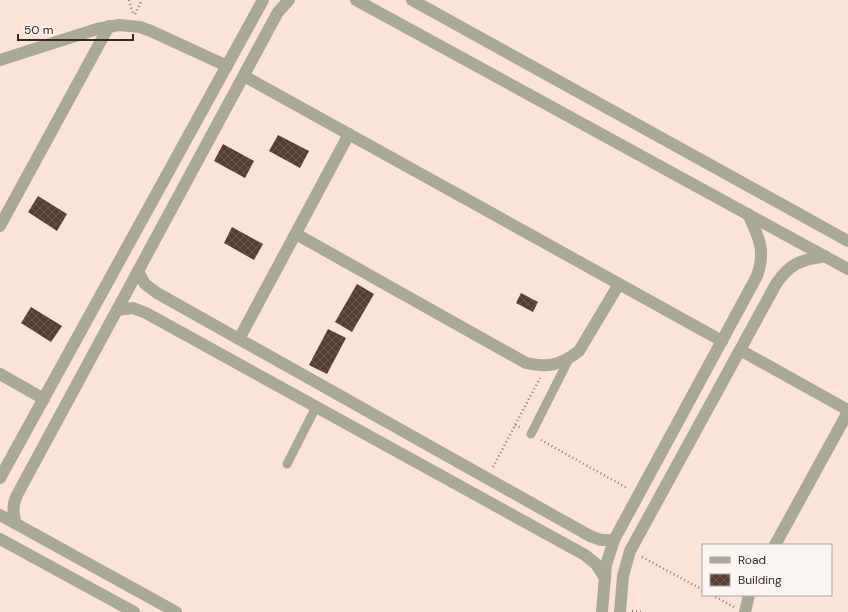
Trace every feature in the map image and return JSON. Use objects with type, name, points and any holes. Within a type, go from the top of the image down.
[{"type":"street","points":[[0,478],[263,0]]},
{"type":"street","points":[[16,524],[13,508],[17,495],[278,12],[288,0]]},
{"type":"street","points":[[356,0],[848,269]]},
{"type":"street","points":[[412,0],[848,241]]},
{"type":"street","points":[[0,60],[109,26],[129,26],[151,31],[227,66]]},
{"type":"street","points":[[0,226],[109,26]]},
{"type":"street","points":[[244,76],[722,341]]},
{"type":"street","points":[[239,339],[349,134]]},
{"type":"street","points":[[602,612],[608,558],[614,540],[757,276],[761,265],[762,252],[760,240],[748,214]]},
{"type":"street","points":[[296,234],[526,363],[536,366],[559,364],[569,359],[579,351],[619,284]]},
{"type":"street","points":[[620,612],[623,576],[630,551],[783,273],[792,265],[803,260],[824,256]]},
{"type":"street","points":[[138,271],[145,284],[151,289],[239,339],[595,539],[614,540]]},
{"type":"street","points":[[117,310],[133,308],[146,313],[585,555],[596,564],[605,578]]},
{"type":"street","points":[[740,350],[848,411],[776,544]]},
{"type":"street","points":[[0,374],[44,399]]},
{"type":"street","points":[[0,515],[176,612]]},
{"type":"street","points":[[0,539],[134,612]]},
{"type":"street","points":[[741,610],[748,596]]},
{"type":"lane","points":[[531,434],[569,359]]},
{"type":"lane","points":[[287,464],[316,407]]},
{"type":"path","points":[[129,0],[134,16]]},
{"type":"path","points":[[487,478],[547,366]]},
{"type":"path","points":[[515,425],[638,494]]},
{"type":"path","points":[[630,551],[702,589]]},
{"type":"path","points":[[714,596],[741,610]]},
{"type":"building","points":[[278,135],[309,151],[300,168],[269,151]]},
{"type":"building","points":[[223,144],[254,161],[245,178],[214,161]]},
{"type":"building","points":[[38,196],[67,214],[57,231],[28,212]]},
{"type":"building","points":[[232,227],[263,244],[254,260],[224,243]]},
{"type":"building","points":[[357,284],[374,294],[352,332],[335,322]]},
{"type":"building","points":[[521,293],[538,302],[533,312],[516,303]]},
{"type":"building","points":[[31,307],[62,326],[51,342],[21,323]]},
{"type":"building","points":[[328,329],[346,338],[327,374],[309,365]]}]
